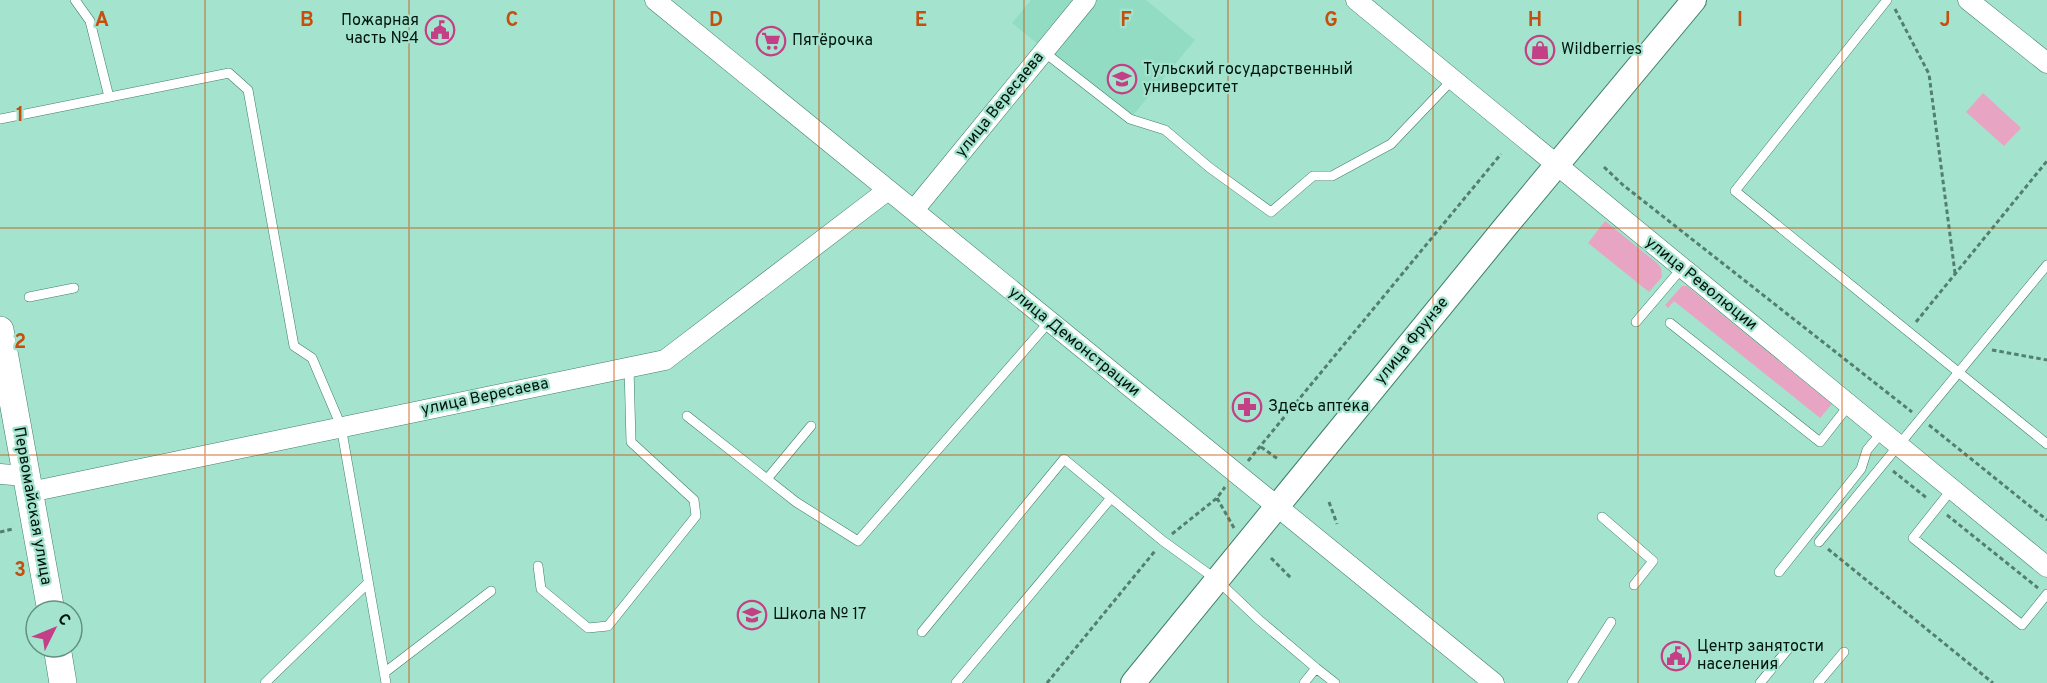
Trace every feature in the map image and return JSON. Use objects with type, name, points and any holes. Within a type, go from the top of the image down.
[{"type":"main road","name":"Первомайская улица","points":[[0,330],[19,481],[48,599]]},
{"type":"main road","points":[[59,659],[63,683]]},
{"type":"street","name":"улица Демонстрации","points":[[655,0],[1276,508],[1494,683]]},
{"type":"street","name":"улица Вересаева","points":[[914,210],[1086,0]]},
{"type":"street","name":"улица Фрунзе","points":[[1133,683],[1694,0]]},
{"type":"street","points":[[1968,0],[2047,63]]},
{"type":"street","name":"улица Революции","points":[[1358,1],[2047,567]]},
{"type":"street","name":"улица Вересаева","points":[[19,481],[341,426],[665,360],[888,190]]},
{"type":"lane","points":[[75,0],[90,21],[109,97]]},
{"type":"lane","points":[[1888,0],[1735,191],[2047,444]]},
{"type":"lane","points":[[1044,52],[1130,119],[1165,130],[1210,168],[1271,212],[1312,176],[1332,176],[1391,144],[1453,80]]},
{"type":"lane","points":[[0,119],[229,73],[249,90],[294,346],[312,358],[341,426],[386,683]]},
{"type":"lane","points":[[1819,542],[2047,265]]},
{"type":"lane","points":[[1636,322],[1682,268]]},
{"type":"lane","points":[[28,297],[74,288]]},
{"type":"lane","points":[[687,416],[796,502],[858,541],[1050,322]]},
{"type":"lane","points":[[1670,323],[1820,442],[1849,405]]},
{"type":"lane","points":[[538,566],[542,589],[588,628],[608,626],[696,516],[694,500],[631,442],[629,367]]},
{"type":"lane","points":[[767,479],[811,426]]},
{"type":"lane","points":[[1779,572],[1861,469],[1867,450],[1881,432]]},
{"type":"lane","points":[[922,633],[1064,459],[1163,541],[1218,580],[1258,619],[1335,683]]},
{"type":"lane","points":[[1952,489],[1913,538],[2022,626],[2047,594]]},
{"type":"lane","points":[[956,683],[1111,498]]},
{"type":"lane","points":[[1602,517],[1653,561],[1634,585]]},
{"type":"lane","points":[[265,683],[368,583]]},
{"type":"lane","points":[[384,673],[491,591]]},
{"type":"lane","points":[[1572,683],[1611,622]]},
{"type":"lane","points":[[1760,683],[1788,649]]},
{"type":"lane","points":[[1818,683],[1844,652]]},
{"type":"lane","points":[[1304,683],[1316,668]]},
{"type":"path","points":[[1888,0],[1929,74],[1956,273]]},
{"type":"path","points":[[1243,467],[1501,154]]},
{"type":"path","points":[[1908,332],[2047,160]]},
{"type":"path","points":[[1604,167],[1623,185],[2047,520]]},
{"type":"path","points":[[1979,348],[2047,360]]},
{"type":"path","points":[[1261,447],[1278,459]]},
{"type":"path","points":[[1883,463],[2047,594]]},
{"type":"path","points":[[1047,683],[1163,541],[1217,498],[1226,486]]},
{"type":"path","points":[[1217,498],[1235,529]]},
{"type":"path","points":[[1329,502],[1337,524]]},
{"type":"path","points":[[0,532],[13,530]]},
{"type":"path","points":[[1819,542],[1993,683]]},
{"type":"path","points":[[1271,558],[1291,578]]},
{"type":"shaded area","name":"Тульский государственный университет","points":[[1031,0],[1146,0],[1195,40],[1130,119],[1012,23]]},
{"type":"shaded area","points":[[1983,93],[2021,128],[2004,146],[1966,112]]},
{"type":"shaded area","points":[[1605,221],[1661,268],[1662,277],[1649,292],[1588,243]]},
{"type":"shaded area","points":[[1682,286],[1687,286],[1832,404],[1820,418],[1674,301],[1668,308],[1665,305]]},
{"type":"place","name":"Пожарная часть №4","points":[[440,30]]},
{"type":"place","name":"Пятёрочка","points":[[771,41]]},
{"type":"place","name":"Wildberries","points":[[1540,50]]},
{"type":"place","name":"Тульский государственный университет","points":[[1122,79]]},
{"type":"place","name":"Здесь аптека","points":[[1247,407]]},
{"type":"place","name":"Школа № 17","points":[[752,615]]},
{"type":"place","name":"Центр занятости населения","points":[[1676,656]]}]
